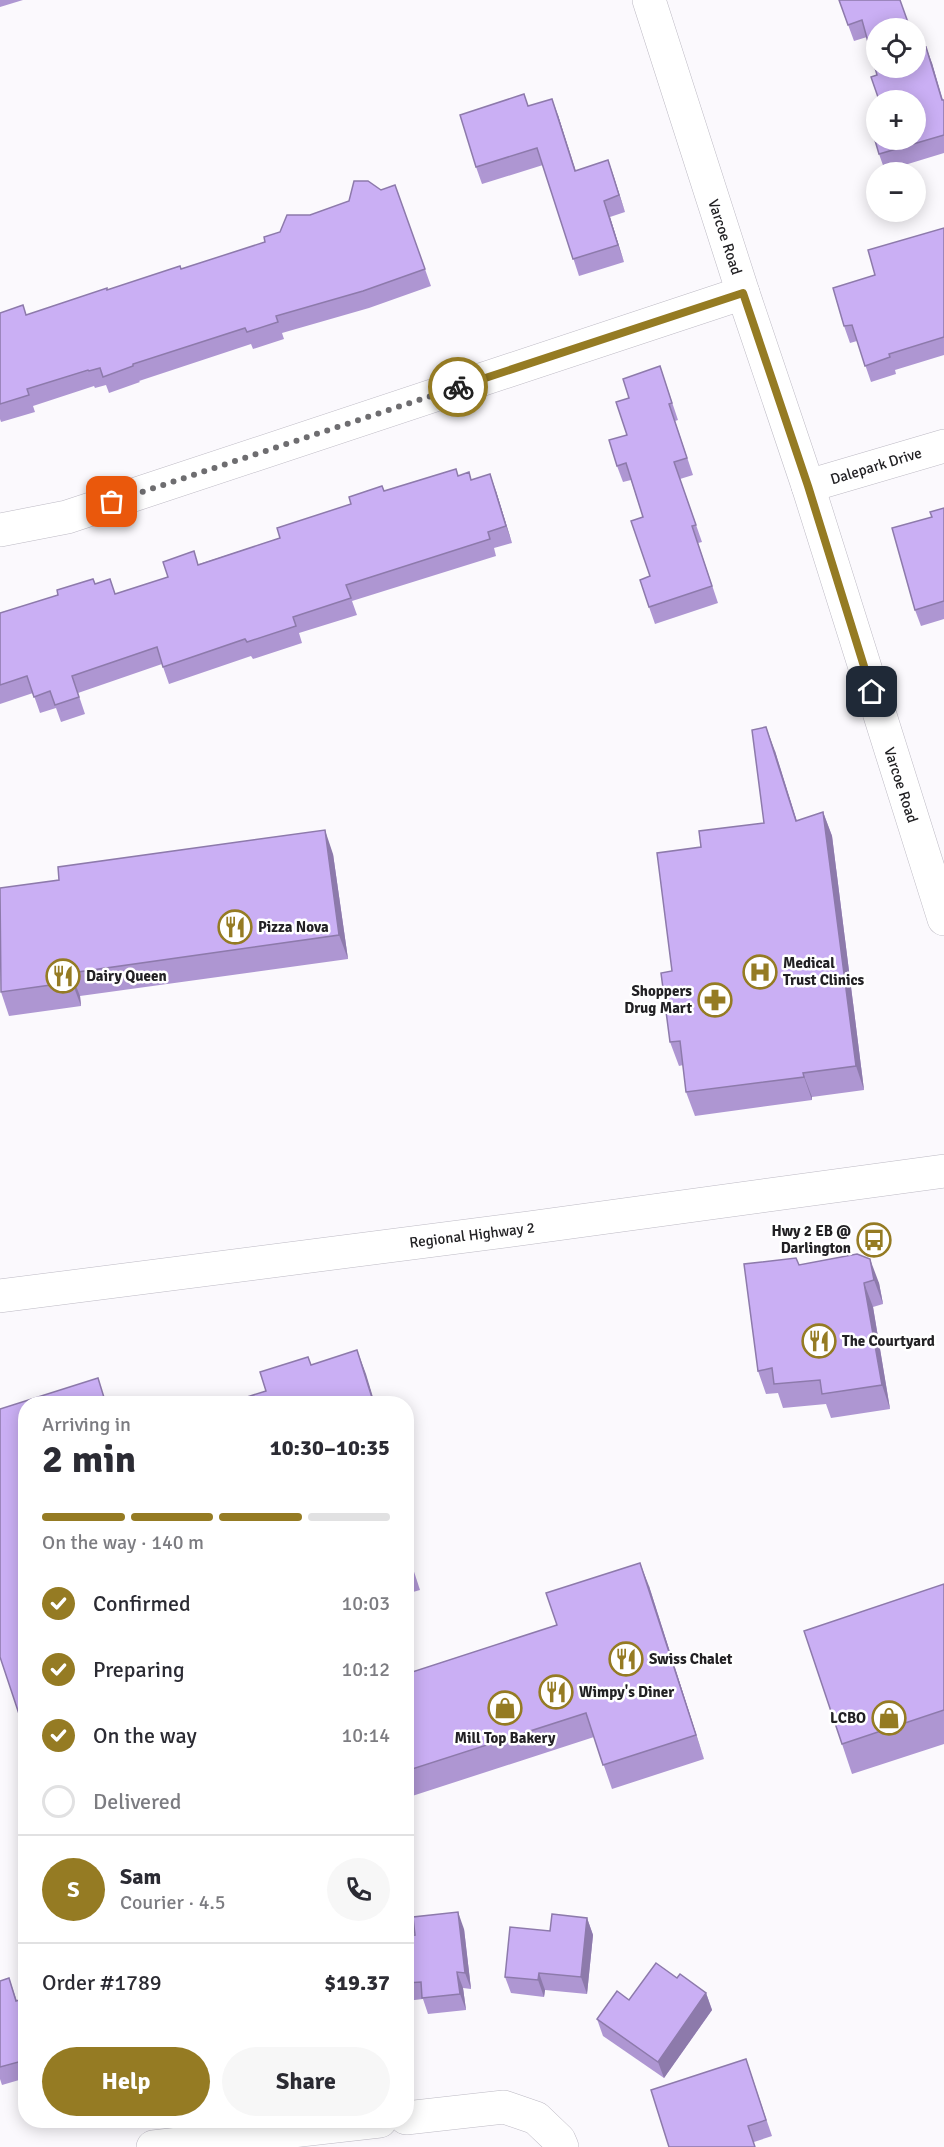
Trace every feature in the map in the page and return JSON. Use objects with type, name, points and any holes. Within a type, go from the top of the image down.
[{"type":"street","name":"Varcoe Road","points":[[649,0],[808,486],[944,919]]},
{"type":"street","points":[[0,530],[67,517],[743,293]]},
{"type":"street","name":"Dalepark Drive","points":[[808,486],[944,446]]},
{"type":"street","name":"Regional Highway 2","points":[[0,1296],[944,1172]]},
{"type":"street","points":[[414,2117],[504,2107],[536,2118],[559,2139],[561,2147]]},
{"type":"street","points":[[153,2147],[319,2128]]},
{"type":"building","points":[[839,0],[900,0],[906,18],[866,18],[866,35],[862,20],[848,25]]},
{"type":"building","points":[[926,47],[942,100],[944,100],[944,135],[926,140],[926,90],[876,90],[871,78],[926,78]]},
{"type":"building","points":[[524,94],[528,106],[552,99],[575,171],[608,160],[619,195],[604,201],[618,245],[573,259],[537,148],[476,167],[460,115]]},
{"type":"building","points":[[878,150],[893,150],[879,154]]},
{"type":"building","points":[[354,181],[368,181],[381,190],[395,185],[425,269],[363,291],[276,316],[278,322],[247,332],[245,328],[133,364],[133,366],[103,377],[100,368],[88,370],[27,389],[29,395],[0,404],[0,313],[23,305],[26,315],[107,288],[107,290],[180,266],[181,269],[265,242],[264,237],[280,232],[287,215],[310,215],[349,201]]},
{"type":"building","points":[[944,228],[944,337],[889,354],[890,357],[865,366],[852,325],[844,326],[833,288],[875,275],[868,250]]},
{"type":"building","points":[[660,366],[672,403],[669,404],[687,458],[674,462],[696,525],[692,526],[712,586],[649,607],[640,580],[650,576],[631,521],[643,517],[626,463],[617,466],[609,440],[627,435],[616,402],[629,398],[623,379]]},
{"type":"building","points":[[456,469],[458,476],[469,472],[471,480],[490,474],[506,526],[488,532],[490,539],[346,585],[351,598],[293,617],[296,626],[247,642],[245,639],[163,667],[157,647],[72,676],[79,697],[55,705],[50,691],[34,697],[27,676],[0,685],[0,613],[58,595],[57,590],[93,579],[95,584],[110,579],[115,594],[168,577],[163,562],[194,551],[198,565],[280,538],[277,528],[351,504],[349,497],[382,486],[384,491]]},
{"type":"building","points":[[944,508],[944,601],[915,610],[892,528],[932,517],[930,512]]},
{"type":"building","points":[[766,727],[796,821],[823,812],[856,1066],[803,1073],[804,1077],[686,1092],[680,1041],[670,1042],[661,973],[672,971],[657,853],[701,847],[699,831],[764,823],[752,730]]},
{"type":"building","points":[[325,830],[339,935],[71,973],[72,982],[1,992],[0,888],[59,880],[58,867]]},
{"type":"building","name":"The Courtyard","points":[[857,1254],[870,1259],[874,1280],[864,1283],[882,1385],[822,1394],[820,1380],[774,1384],[772,1368],[758,1371],[744,1264],[796,1258],[799,1265]]},
{"type":"building","points":[[357,1350],[371,1396],[250,1396],[266,1391],[260,1372],[308,1357],[311,1365]]},
{"type":"building","points":[[98,1378],[104,1396],[41,1396]]},
{"type":"building","points":[[18,1403],[18,1711],[0,1657],[0,1409]]},
{"type":"building","points":[[640,1563],[696,1735],[603,1765],[586,1713],[414,1768],[414,1671],[557,1625],[546,1593]]},
{"type":"building","name":"LCBO","points":[[944,1584],[944,1710],[842,1744],[804,1631]]},
{"type":"building","points":[[458,1912],[465,1973],[457,1972],[460,1994],[422,1998],[421,1982],[414,1982],[414,1917]]},
{"type":"building","points":[[552,1914],[587,1918],[581,1977],[539,1973],[538,1980],[505,1977],[510,1927],[550,1931]]},
{"type":"building","points":[[656,1963],[677,1978],[680,1974],[706,1993],[658,2062],[597,2019],[617,1991],[629,2000]]},
{"type":"building","points":[[9,1978],[16,2001],[18,2000],[18,2062],[0,2067],[0,1981]]},
{"type":"building","points":[[746,2059],[766,2120],[748,2126],[755,2147],[669,2147],[651,2090]]},
{"type":"way so far","points":[[112,502],[458,387]]},
{"type":"place","name":"Pizza Nova","points":[[235,927]]},
{"type":"place","name":"Medical Trust Clinics","points":[[760,972]]},
{"type":"place","name":"Dairy Queen","points":[[63,976]]},
{"type":"place","name":"Shoppers Drug Mart","points":[[715,1000]]},
{"type":"place","name":"Hwy 2 EB @ Darlington","points":[[874,1240]]},
{"type":"place","name":"The Courtyard","points":[[819,1341]]},
{"type":"place","name":"Swiss Chalet","points":[[626,1659]]},
{"type":"place","name":"Wimpy's Diner","points":[[556,1692]]},
{"type":"place","name":"Mill Top Bakery","points":[[505,1708]]},
{"type":"place","name":"LCBO","points":[[889,1718]]},
{"type":"route","points":[[458,387],[743,293],[808,486],[872,692]]}]
